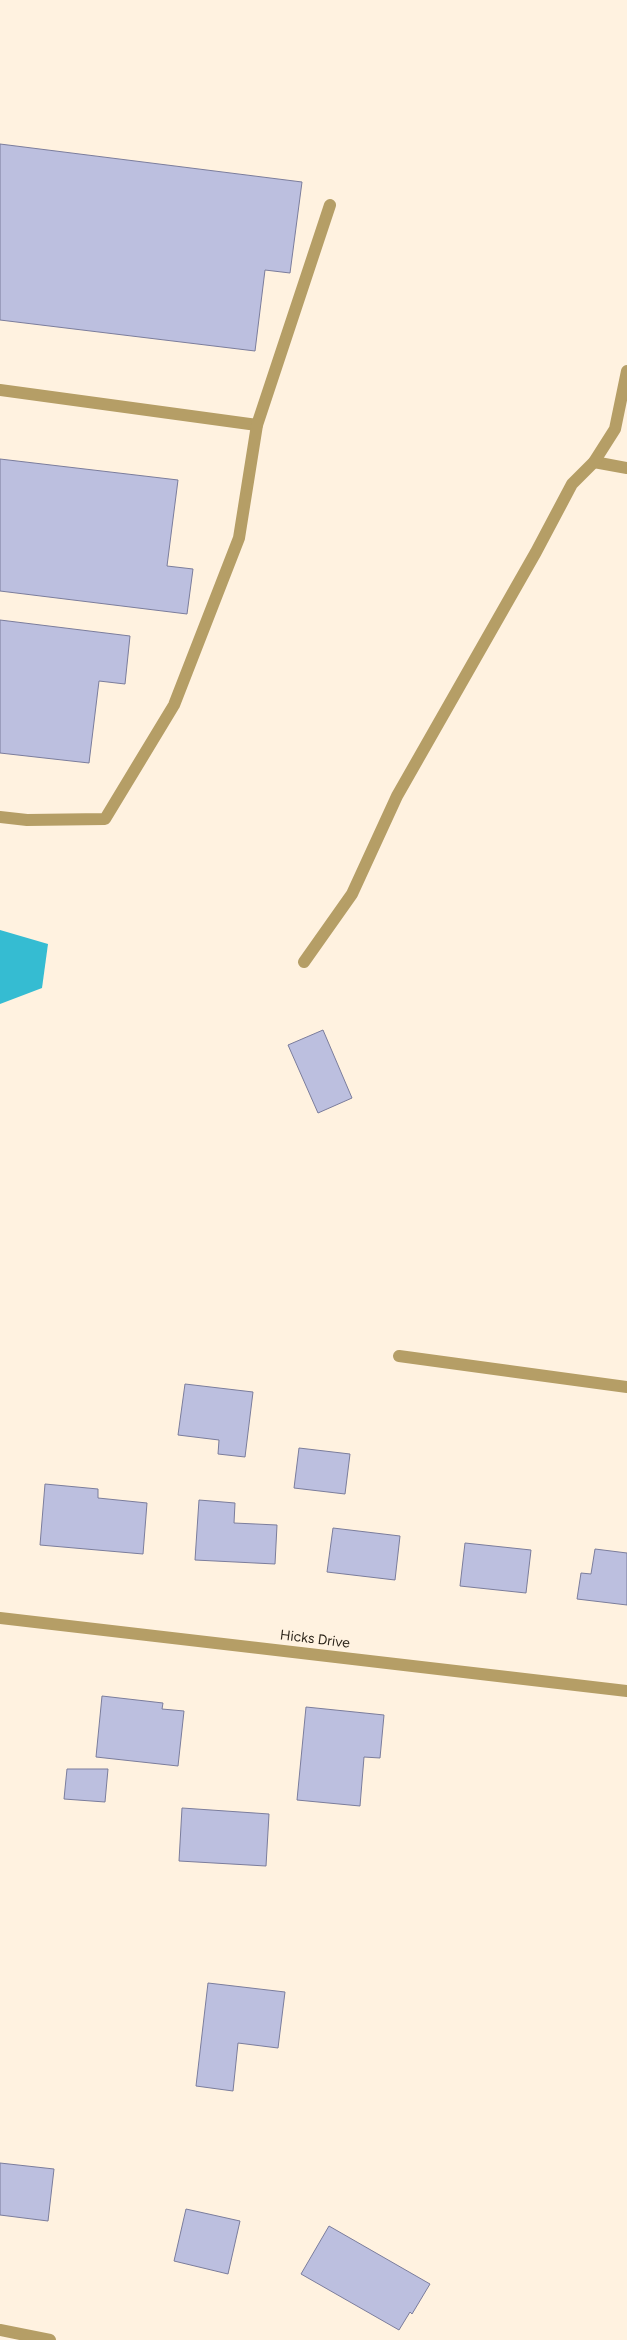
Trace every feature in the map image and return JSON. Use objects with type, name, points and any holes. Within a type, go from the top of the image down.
[{"type":"street","points":[[0,816],[27,820],[105,819],[174,705],[239,538],[257,425],[330,205]]},
{"type":"street","points":[[304,962],[352,894],[398,796],[536,552],[572,484],[594,462],[615,429],[627,371]]},
{"type":"street","points":[[0,390],[257,425]]},
{"type":"street","points":[[594,462],[627,468]]},
{"type":"street","points":[[398,1356],[627,1387]]},
{"type":"street","name":"Hicks Drive","points":[[0,1618],[627,1691]]},
{"type":"street","points":[[0,2330],[50,2340]]},
{"type":"water","points":[[0,930],[48,944],[42,988],[0,1004]]},
{"type":"building","points":[[0,144],[302,182],[290,273],[265,270],[255,351],[0,320]]},
{"type":"building","points":[[0,459],[178,480],[167,566],[193,569],[187,614],[0,591]]},
{"type":"building","points":[[0,620],[130,636],[125,684],[99,681],[89,763],[0,753]]},
{"type":"building","points":[[323,1030],[352,1098],[318,1113],[288,1045]]},
{"type":"building","points":[[185,1384],[253,1392],[245,1457],[218,1454],[219,1440],[178,1435]]},
{"type":"building","points":[[299,1448],[350,1454],[345,1494],[294,1488]]},
{"type":"building","points":[[45,1484],[98,1489],[98,1498],[147,1503],[143,1554],[40,1545]]},
{"type":"building","points":[[199,1500],[235,1503],[234,1523],[277,1525],[275,1564],[195,1560]]},
{"type":"building","points":[[333,1528],[400,1536],[395,1580],[327,1572]]},
{"type":"building","points":[[465,1543],[531,1550],[526,1593],[460,1586]]},
{"type":"building","points":[[595,1549],[627,1553],[627,1605],[577,1599],[581,1573],[591,1574]]},
{"type":"building","points":[[102,1696],[163,1703],[162,1709],[184,1711],[178,1766],[96,1757]]},
{"type":"building","points":[[306,1707],[384,1715],[380,1758],[364,1757],[360,1806],[297,1800]]},
{"type":"building","points":[[67,1769],[108,1769],[105,1802],[64,1799]]},
{"type":"building","points":[[182,1808],[269,1814],[266,1866],[179,1861]]},
{"type":"building","points":[[208,1983],[285,1992],[278,2048],[238,2043],[233,2091],[196,2086]]},
{"type":"building","points":[[0,2163],[54,2169],[48,2221],[0,2215]]},
{"type":"building","points":[[186,2209],[240,2221],[228,2274],[174,2261]]},
{"type":"building","points":[[329,2226],[430,2284],[412,2314],[410,2312],[399,2330],[301,2274]]}]
